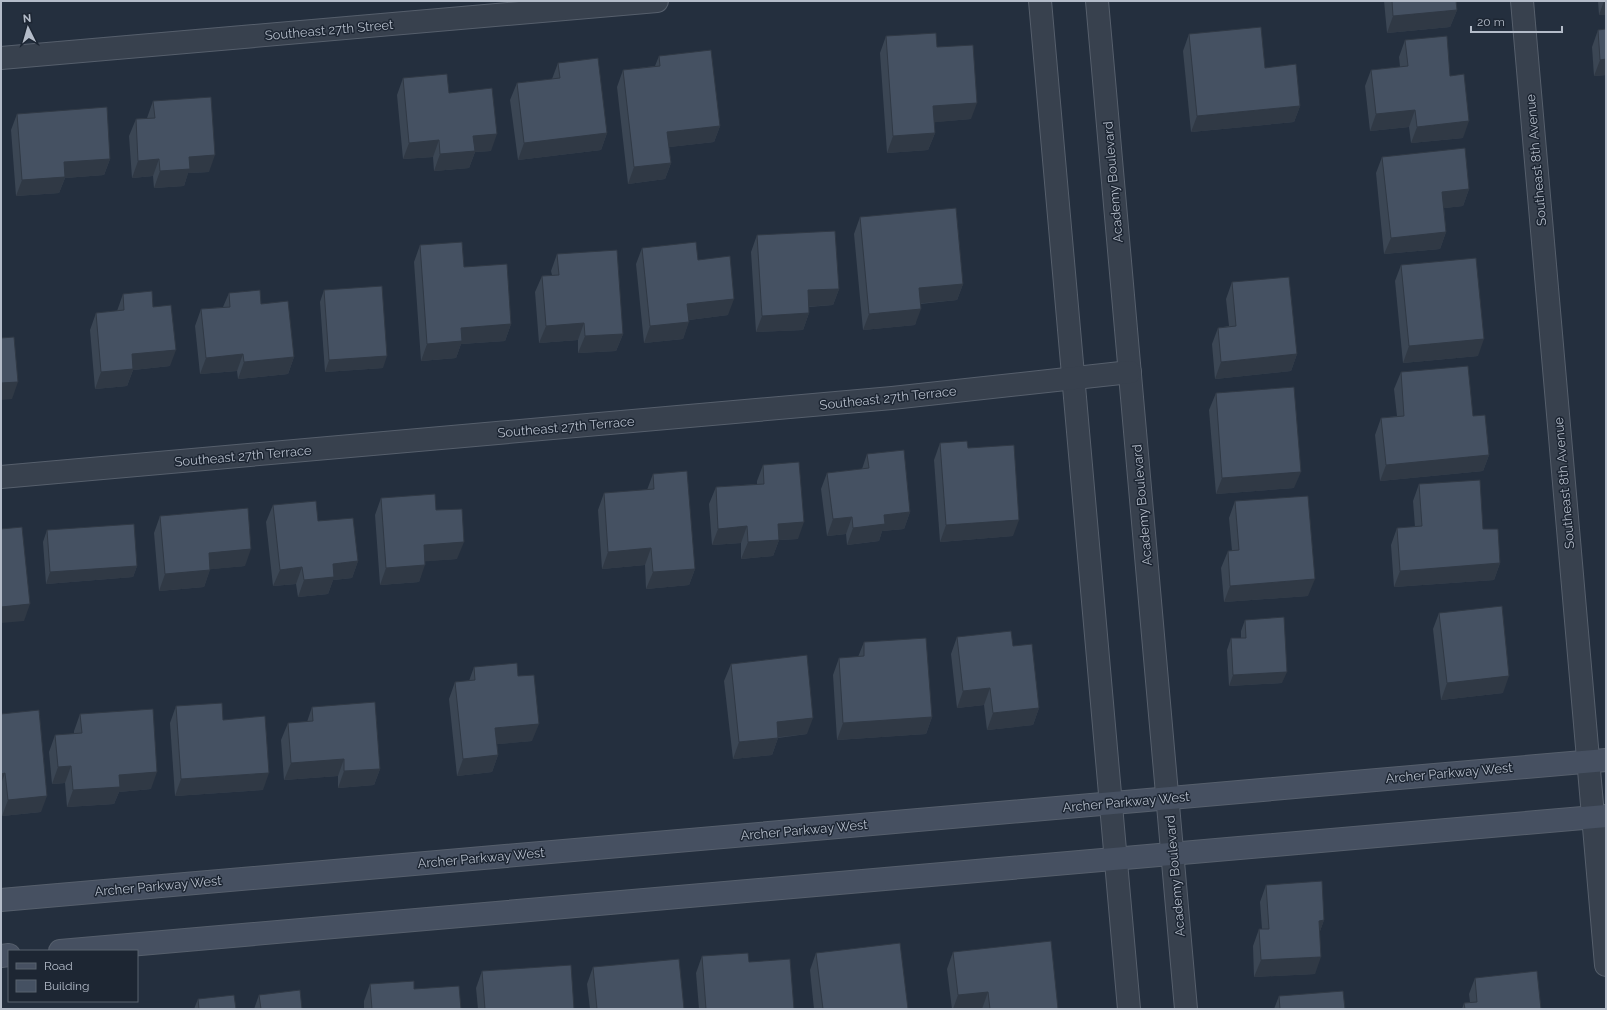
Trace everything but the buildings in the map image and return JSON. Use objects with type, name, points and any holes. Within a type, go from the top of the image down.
[{"type":"street","name":"Southeast 27th Street","points":[[1,58],[657,1]]},
{"type":"street","points":[[1040,1],[1129,1009]]},
{"type":"street","name":"Academy Boulevard","points":[[1097,1],[1186,1009]]},
{"type":"street","name":"Southeast 8th Avenue","points":[[1522,1],[1597,760],[1606,965]]},
{"type":"street","name":"Southeast 27th Terrace","points":[[1,477],[892,398],[1130,372]]},
{"type":"street","name":"Archer Parkway West","points":[[1,900],[1597,760]]},
{"type":"street","points":[[71,950],[1600,816]]}]
